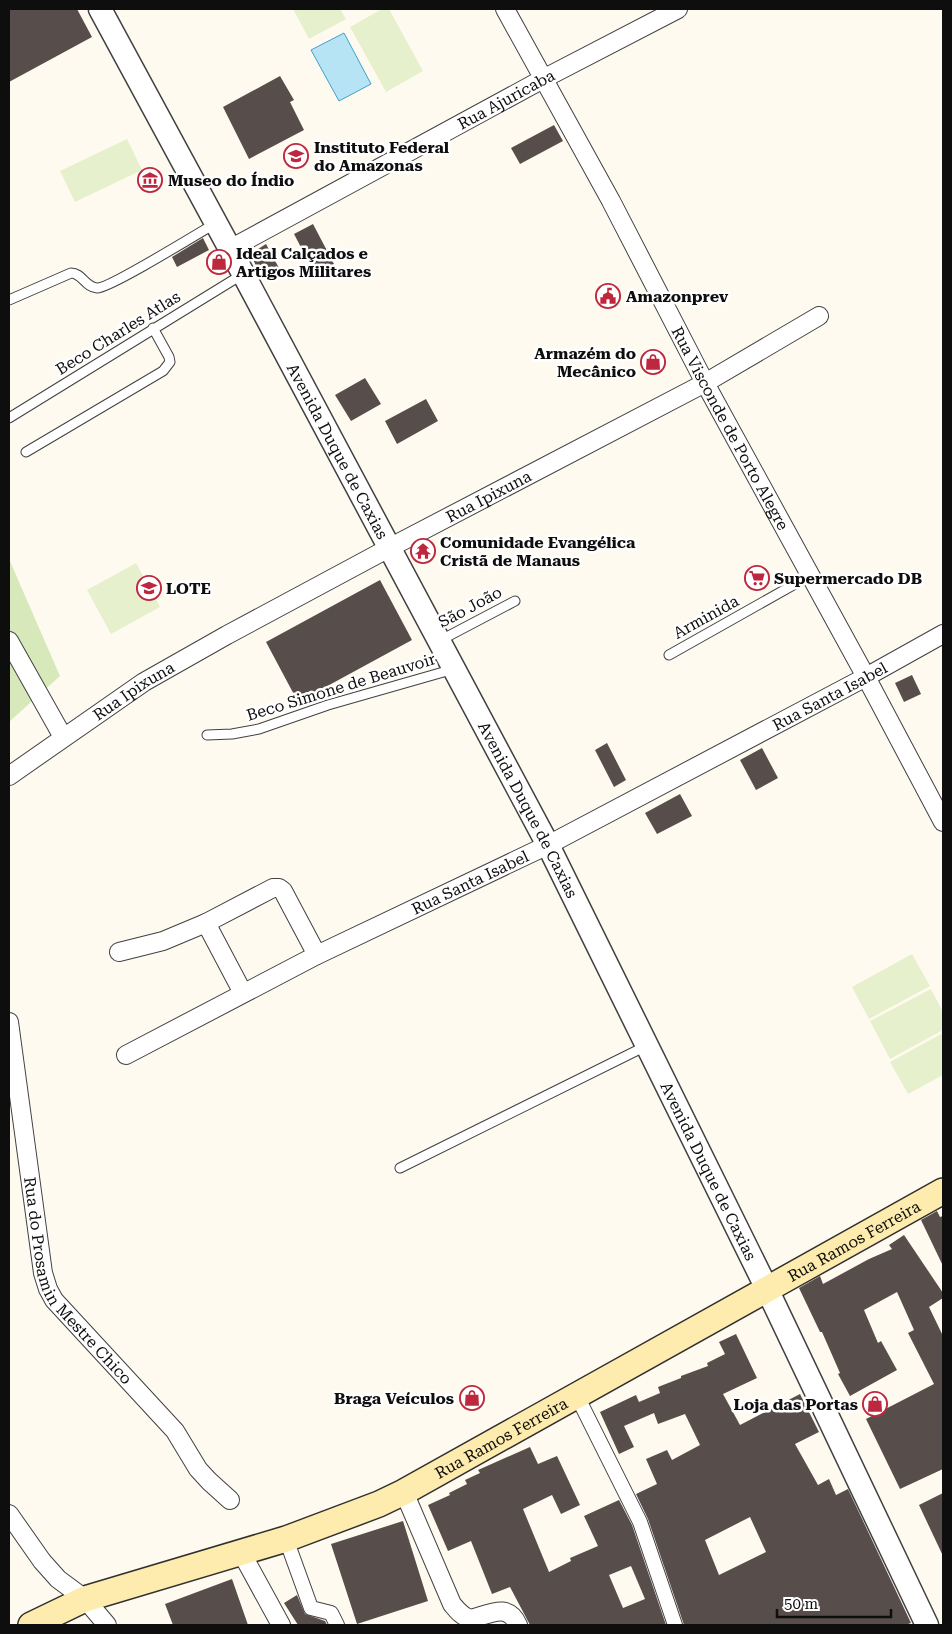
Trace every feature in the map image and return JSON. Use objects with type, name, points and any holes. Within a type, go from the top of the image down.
[{"type":"main road","name":"Rua Ramos Ferreira","points":[[31,1625],[85,1599],[286,1539],[379,1504],[578,1396],[943,1191]]},
{"type":"street","name":"Avenida Duque de Caxias","points":[[100,9],[548,845],[767,1289],[927,1625]]},
{"type":"street","name":"Rua Visconde de Porto Alegre","points":[[504,9],[610,201],[705,383],[811,575],[943,822]]},
{"type":"street","name":"Rua Ajuricaba","points":[[230,249],[543,79],[678,9]]},
{"type":"street","name":"Rua Ipixuna","points":[[9,776],[62,737],[144,682],[389,548],[705,383],[819,316]]},
{"type":"street","name":"Rua Santa Isabel","points":[[126,1055],[317,955],[548,845],[866,677],[943,634]]},
{"type":"street","points":[[9,641],[62,737]]},
{"type":"street","points":[[119,952],[163,941],[206,923],[273,888],[279,888],[288,898],[317,955]]},
{"type":"street","points":[[206,923],[243,993]]},
{"type":"street","name":"Rua do Prosamin Mestre Chico","points":[[9,1022],[43,1273],[48,1289],[54,1300],[176,1431],[198,1469],[208,1481],[230,1500]]},
{"type":"street","points":[[578,1396],[640,1522],[674,1625]]},
{"type":"street","points":[[404,1492],[452,1604],[458,1611],[466,1618],[471,1619],[504,1610],[515,1618],[518,1625]]},
{"type":"street","points":[[9,1514],[42,1561],[58,1579],[85,1599],[107,1625]]},
{"type":"street","points":[[286,1539],[311,1608],[331,1613],[337,1625]]},
{"type":"street","points":[[241,1552],[281,1625]]},
{"type":"lane","points":[[9,300],[71,272],[91,286],[101,287],[216,224]]},
{"type":"lane","name":"Beco Charles Atlas","points":[[9,418],[243,274]]},
{"type":"lane","points":[[26,452],[164,372],[170,362],[169,357],[153,328]]},
{"type":"lane","name":"Arminida","points":[[669,655],[811,575]]},
{"type":"lane","name":"São João","points":[[439,641],[515,601]]},
{"type":"lane","name":"Beco Simone de Beauvoir","points":[[207,735],[232,734],[260,729],[328,705],[454,669]]},
{"type":"lane","points":[[400,1168],[646,1045]]},
{"type":"green space","points":[[293,9],[340,9],[346,19],[309,39]]},
{"type":"green space","points":[[382,9],[389,9],[423,71],[386,92],[350,27]]},
{"type":"green space","points":[[127,139],[142,170],[75,202],[60,171]]},
{"type":"green space","points":[[9,559],[60,676],[9,722]]},
{"type":"green space","points":[[136,563],[160,607],[111,634],[87,590]]},
{"type":"green space","points":[[912,954],[930,986],[869,1019],[852,987]]},
{"type":"green space","points":[[931,989],[943,1012],[943,1030],[890,1059],[870,1021]]},
{"type":"green space","points":[[943,1033],[943,1075],[908,1094],[890,1062]]},
{"type":"water","points":[[344,33],[371,84],[339,101],[311,50]]},
{"type":"building","points":[[9,9],[77,9],[92,37],[9,82]]},
{"type":"building","points":[[280,76],[294,100],[290,102],[304,130],[249,159],[223,107]]},
{"type":"building","points":[[554,125],[563,141],[520,164],[511,148]]},
{"type":"building","points":[[313,224],[334,264],[315,274],[294,234]]},
{"type":"building","points":[[203,238],[209,250],[177,267],[172,257]]},
{"type":"building","points":[[266,244],[279,268],[262,277],[250,254]]},
{"type":"building","points":[[365,378],[381,404],[351,421],[335,395]]},
{"type":"building","points":[[426,399],[438,421],[397,444],[385,421]]},
{"type":"building","points":[[380,580],[412,640],[298,702],[266,642]]},
{"type":"building","points":[[912,675],[921,694],[904,702],[895,683]]},
{"type":"building","points":[[607,743],[626,780],[614,787],[595,750]]},
{"type":"building","points":[[762,748],[778,778],[756,790],[740,760]]},
{"type":"building","points":[[680,794],[692,816],[657,834],[645,813]]},
{"type":"building","points":[[937,1211],[940,1217],[943,1216],[943,1266],[921,1220]]},
{"type":"building","points":[[904,1235],[943,1293],[943,1298],[929,1307],[943,1336],[943,1469],[900,1489],[866,1419],[934,1384],[908,1333],[914,1330],[897,1292],[864,1310],[878,1343],[881,1341],[897,1370],[850,1396],[838,1374],[840,1373],[822,1332],[820,1332],[799,1288],[820,1276],[823,1284],[892,1249],[889,1245]]},
{"type":"building","points":[[736,1334],[757,1378],[723,1394],[740,1425],[800,1394],[819,1432],[795,1444],[818,1485],[829,1479],[836,1495],[848,1489],[911,1623],[905,1625],[684,1625],[648,1519],[636,1494],[657,1484],[646,1459],[667,1450],[672,1460],[700,1445],[685,1414],[658,1424],[654,1413],[624,1426],[634,1447],[619,1454],[600,1412],[636,1395],[639,1402],[660,1393],[658,1387],[708,1366],[707,1363],[725,1354],[719,1342]],"holes":[[[750,1517],[766,1552],[719,1575],[705,1540]]]},
{"type":"building","points":[[530,1447],[538,1464],[557,1456],[580,1505],[561,1514],[552,1495],[523,1509],[549,1572],[571,1561],[570,1558],[598,1546],[584,1516],[619,1500],[632,1525],[666,1625],[530,1625],[510,1587],[492,1594],[471,1541],[448,1551],[428,1505],[450,1495],[449,1493],[467,1484],[465,1480],[480,1473],[478,1470]],"holes":[[[631,1566],[645,1599],[623,1608],[609,1575]]]},
{"type":"building","points":[[943,1493],[943,1556],[919,1505]]},
{"type":"building","points":[[403,1521],[428,1601],[357,1624],[331,1544]]},
{"type":"building","points":[[232,1579],[248,1625],[173,1625],[165,1604]]},
{"type":"building","points":[[297,1595],[305,1614],[325,1621],[327,1625],[298,1625],[284,1603]]},
{"type":"place","name":"Instituto Federal do Amazonas","points":[[296,156]]},
{"type":"place","name":"Museo do Índio","points":[[150,180]]},
{"type":"place","name":"Ideal Calçados e Artigos Militares","points":[[219,262]]},
{"type":"place","name":"Amazonprev","points":[[608,296]]},
{"type":"place","name":"Armazém do Mecânico","points":[[653,362]]},
{"type":"place","name":"Comunidade Evangélica Cristã de Manaus","points":[[423,551]]},
{"type":"place","name":"Supermercado DB","points":[[757,578]]},
{"type":"place","name":"LOTE","points":[[149,588]]},
{"type":"place","name":"Braga Veículos","points":[[472,1398]]},
{"type":"place","name":"Loja das Portas","points":[[875,1404]]}]
